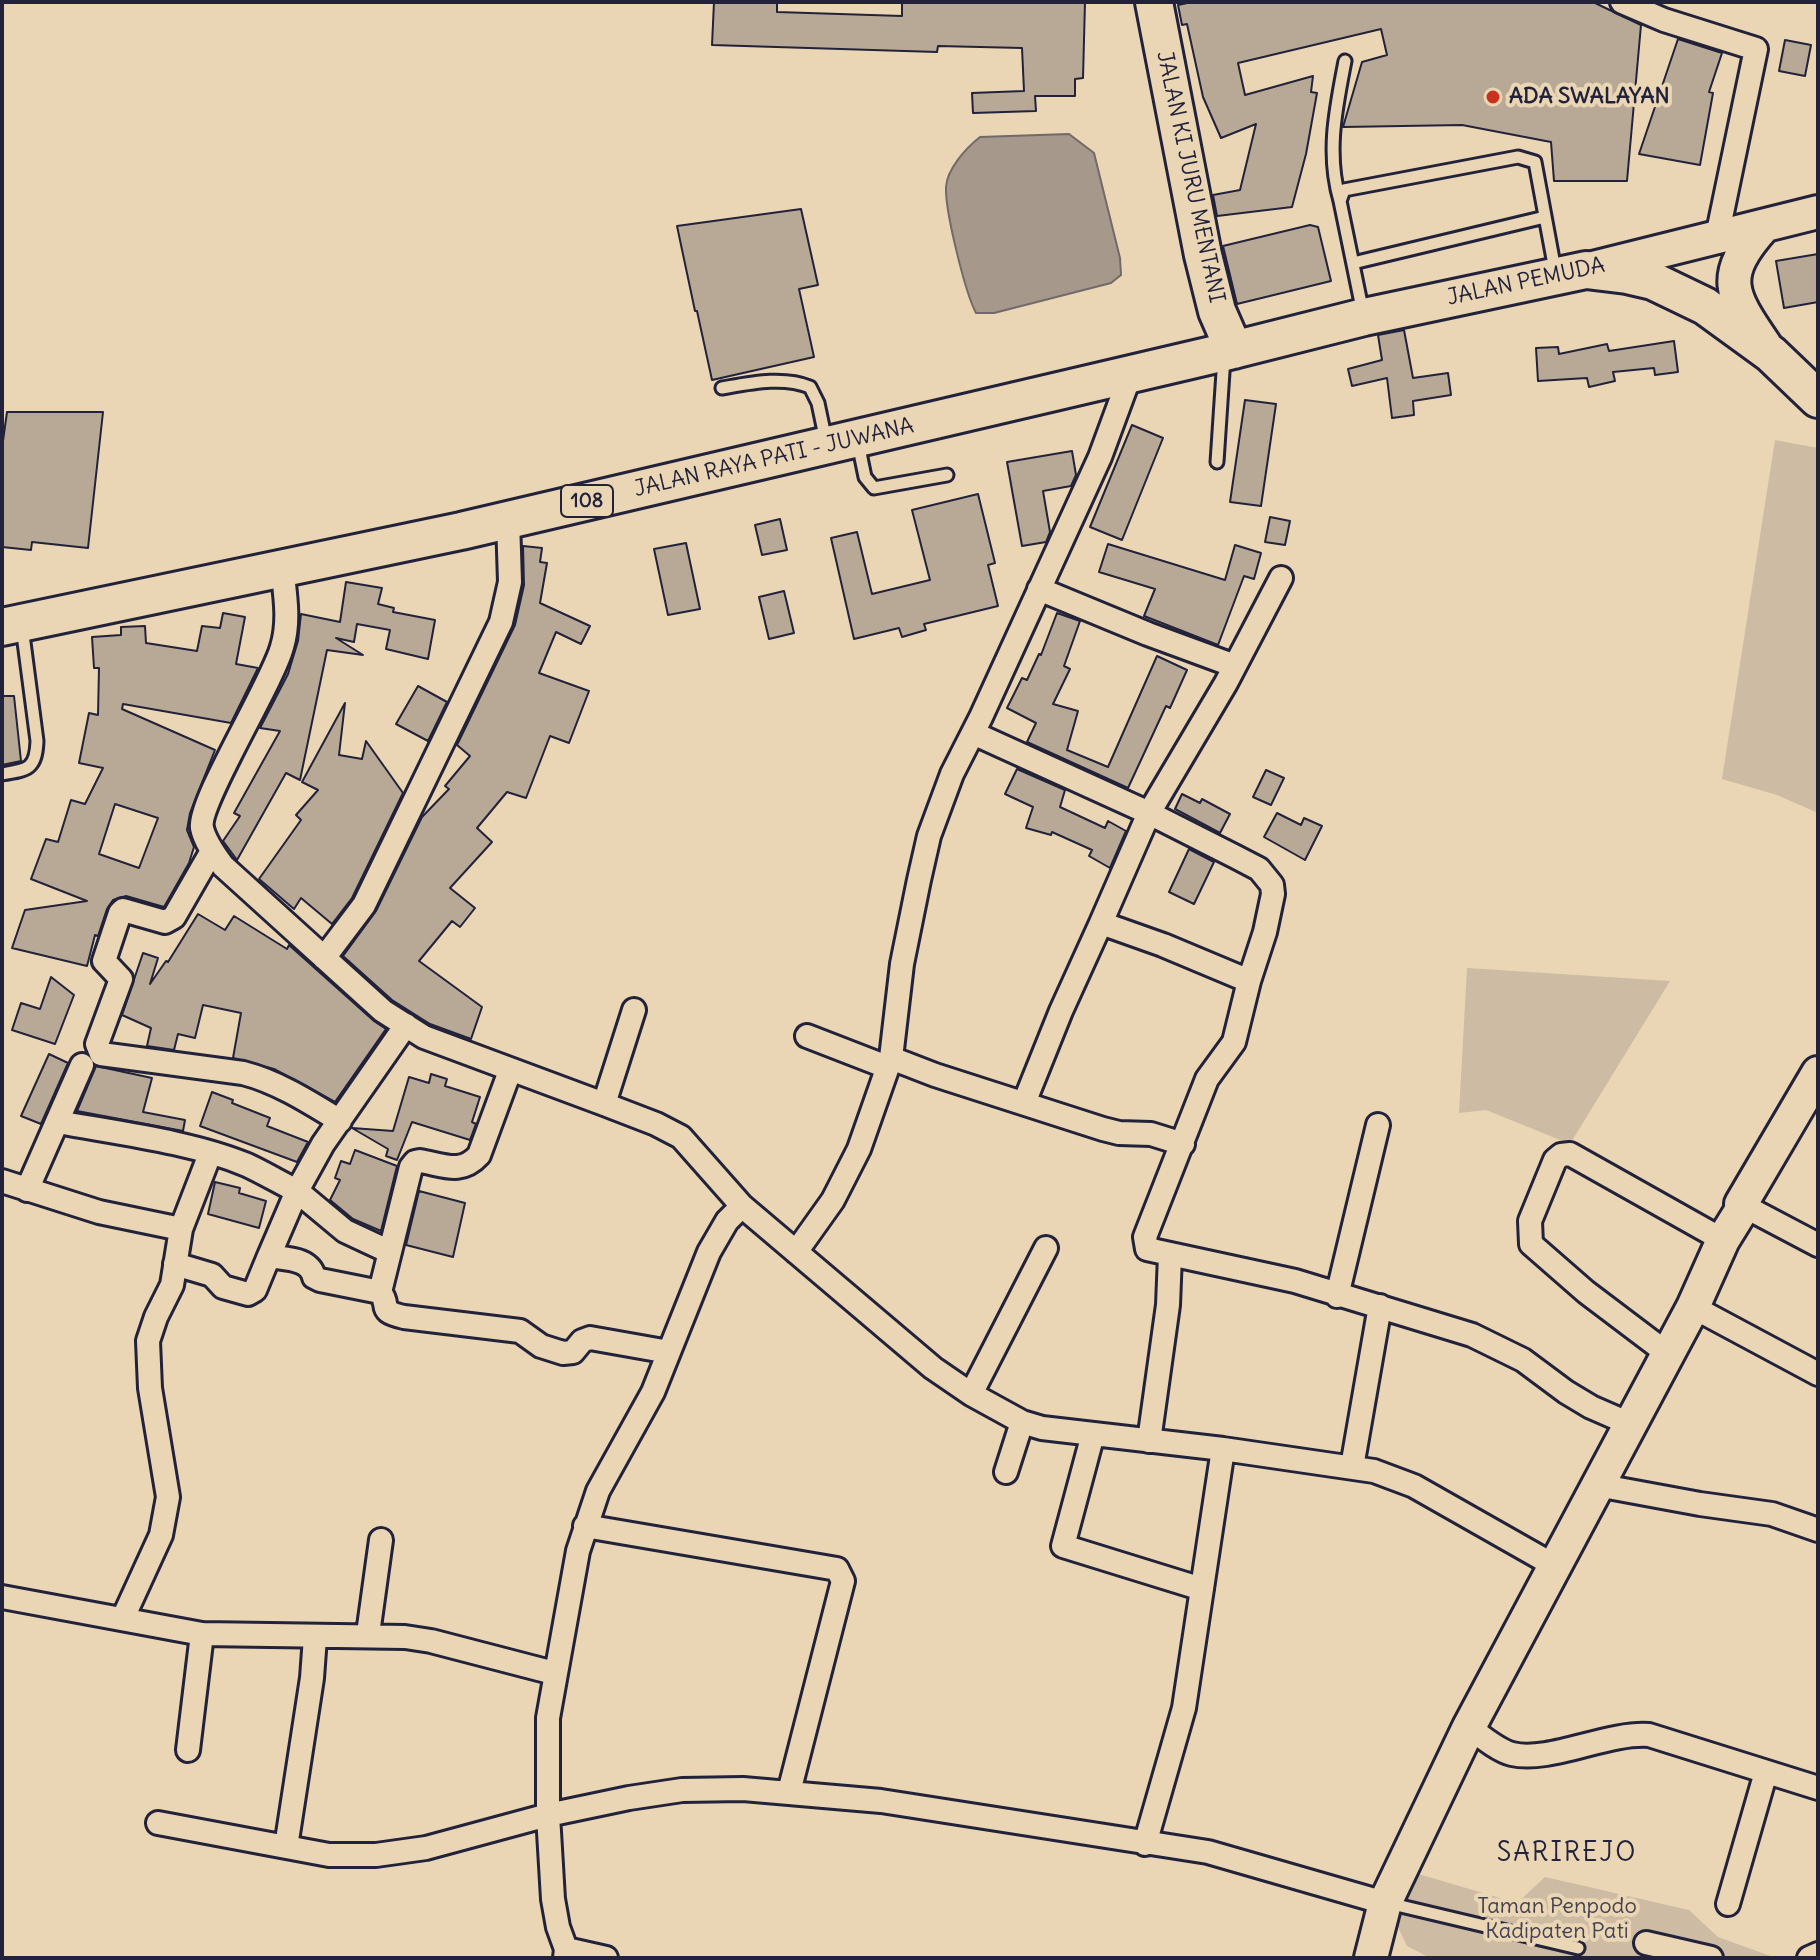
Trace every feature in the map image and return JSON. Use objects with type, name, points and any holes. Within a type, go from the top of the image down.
[{"type":"main road","name":"JALAN KI JURU MENTANI","points":[[1154,2],[1203,255],[1229,351]]},
{"type":"main road","name":"JALAN PEMUDA","points":[[1170,364],[1364,317],[1571,272]]},
{"type":"main road","points":[[1571,272],[1627,275],[1653,281],[1685,295],[1726,319],[1771,354],[1818,399]]},
{"type":"main road","name":"JALAN RAYA PATI - JUWANA","points":[[12,624],[508,520],[1170,364]]},
{"type":"street","points":[[1622,2],[1664,20],[1756,49],[1717,237]]},
{"type":"street","name":"JALAN PEMUDA","points":[[1571,272],[1818,212]]},
{"type":"street","points":[[1764,226],[1739,258],[1734,291],[1741,310],[1771,354]]},
{"type":"street","points":[[796,1252],[833,1200],[852,1162],[889,1062],[902,964],[929,836],[952,774],[1100,457],[1131,373]]},
{"type":"street","points":[[324,958],[364,905],[501,622],[510,582],[508,520]]},
{"type":"street","points":[[282,567],[288,619],[282,647],[259,703],[207,805],[202,828],[223,866],[383,1011],[424,1037],[656,1124],[681,1137],[742,1206],[933,1368],[971,1394],[1022,1422],[1042,1428],[1352,1467],[1395,1478],[1555,1566]]},
{"type":"street","points":[[1024,1103],[1061,1011],[1149,813],[1235,666],[1281,578]]},
{"type":"street","points":[[1039,589],[1235,666]]},
{"type":"street","points":[[973,733],[1149,813],[1259,869],[1269,878],[1273,894],[1265,932],[1234,1042],[1207,1079],[1145,1237],[1147,1249],[1295,1281],[1472,1335],[1536,1368],[1591,1407],[1630,1424]]},
{"type":"street","points":[[212,851],[174,917],[165,922],[123,910],[120,913],[104,961],[121,979],[97,1044],[98,1050],[101,1054],[260,1077],[340,1121]]},
{"type":"street","points":[[1101,923],[1249,981]]},
{"type":"street","points":[[604,1104],[634,1010]]},
{"type":"street","points":[[175,1264],[212,1275],[223,1287],[248,1294],[255,1290],[297,1191],[340,1121],[406,1025]]},
{"type":"street","points":[[807,1036],[1103,1129],[1151,1134],[1183,1144]]},
{"type":"street","points":[[27,1190],[82,1065]]},
{"type":"street","points":[[510,1071],[479,1155],[471,1163],[460,1168],[420,1161],[411,1167],[380,1292],[384,1308],[389,1314],[520,1331],[541,1346],[563,1353],[573,1352],[582,1341],[590,1338],[669,1352]]},
{"type":"street","points":[[1818,1073],[1741,1204],[1818,1245]]},
{"type":"street","points":[[58,1122],[210,1154],[246,1165],[297,1191],[345,1231],[390,1252]]},
{"type":"street","points":[[1337,1296],[1378,1125]]},
{"type":"street","points":[[123,1618],[161,1535],[168,1497],[150,1388],[148,1341],[172,1285],[181,1229],[210,1154]]},
{"type":"street","points":[[1668,1354],[1586,1292],[1531,1244],[1530,1221],[1555,1160],[1561,1155],[1570,1154],[1723,1240]]},
{"type":"street","points":[[2,1181],[99,1212],[181,1229]]},
{"type":"street","points":[[606,1958],[565,1954],[558,1927],[553,1899],[548,1815],[548,1718],[554,1673],[585,1526],[598,1491],[653,1392],[709,1252],[727,1221],[742,1206]]},
{"type":"street","points":[[1371,1958],[1385,1903],[1469,1727],[1693,1307],[1723,1240],[1744,1206]]},
{"type":"street","points":[[971,1394],[1046,1248]]},
{"type":"street","points":[[1149,1441],[1168,1305],[1170,1255]]},
{"type":"street","points":[[269,1256],[306,1263],[312,1268],[314,1277],[320,1280],[380,1292]]},
{"type":"street","points":[[1352,1467],[1380,1306]]},
{"type":"street","points":[[1693,1307],[1818,1374]]},
{"type":"street","points":[[1006,1472],[1022,1422]]},
{"type":"street","points":[[1093,1434],[1063,1546],[1202,1589]]},
{"type":"street","points":[[1145,1844],[1184,1708],[1223,1449]]},
{"type":"street","points":[[1597,1485],[1772,1514],[1818,1530]]},
{"type":"street","points":[[585,1526],[837,1569],[841,1574],[843,1581],[789,1792]]},
{"type":"street","points":[[368,1634],[381,1540]]},
{"type":"street","points":[[2,1597],[202,1634],[315,1637],[368,1634],[431,1641],[554,1673]]},
{"type":"street","points":[[188,1750],[202,1634]]},
{"type":"street","points":[[286,1847],[312,1678],[315,1637]]},
{"type":"street","points":[[1469,1727],[1514,1755],[1556,1751],[1637,1734],[1664,1739],[1818,1788]]},
{"type":"street","points":[[1728,1904],[1766,1772]]},
{"type":"street","points":[[158,1823],[329,1855],[376,1855],[426,1848],[548,1815],[674,1791],[743,1789],[896,1804],[1208,1852],[1385,1903]]},
{"type":"street","points":[[1646,1943],[1711,1958]]},
{"type":"street","points":[[1809,1958],[1818,1954]]},
{"type":"lane","points":[[1345,61],[1332,130],[1335,182],[1364,317]]},
{"type":"lane","points":[[1340,201],[1344,190],[1518,157],[1535,162],[1545,217],[1571,272]]},
{"type":"lane","points":[[1353,263],[1545,217]]},
{"type":"lane","points":[[1217,462],[1229,351]]},
{"type":"lane","points":[[722,388],[772,382],[798,382],[810,387],[842,442],[874,488],[947,475]]},
{"type":"lane","points":[[2,774],[25,770],[36,757],[37,741],[12,624]]},
{"type":"lane","points":[[1385,1903],[1578,1948]]},
{"type":"green space","points":[[1775,440],[1818,448],[1818,813],[1777,795],[1722,779]]},
{"type":"green space","points":[[1467,968],[1670,981],[1570,1144],[1486,1110],[1459,1113]]},
{"type":"green space","name":"Taman Penpodo Kadipaten Pati","points":[[1415,1873],[1517,1903],[1545,1877],[1689,1910],[1718,1937],[1776,1958],[1430,1958],[1407,1946],[1396,1923]]},
{"type":"shaded area","points":[[1069,134],[1094,153],[1120,258],[1121,275],[1111,283],[994,313],[976,313],[952,232],[946,187],[950,173],[963,153],[980,137]]},
{"type":"building","points":[[714,2],[777,2],[777,12],[902,16],[902,2],[1085,2],[1083,78],[1075,79],[1075,96],[1035,96],[1036,111],[973,113],[972,93],[1024,91],[1022,48],[938,46],[937,52],[712,45]]},
{"type":"building","name":"ADA SWALAYAN","points":[[1192,2],[1593,2],[1641,25],[1627,181],[1554,181],[1551,142],[1462,125],[1343,127],[1362,62],[1387,55],[1381,29],[1238,63],[1245,95],[1313,76],[1311,92],[1317,93],[1292,207],[1217,216],[1213,195],[1240,190],[1256,124],[1221,138],[1203,97],[1187,24],[1182,25],[1178,5]]},
{"type":"building","points":[[1678,39],[1722,53],[1709,92],[1713,93],[1700,165],[1639,154]]},
{"type":"building","points":[[1785,40],[1811,45],[1805,76],[1779,71]]},
{"type":"building","points":[[801,209],[818,285],[799,289],[814,357],[712,380],[677,226]]},
{"type":"building","points":[[1310,225],[1318,227],[1331,281],[1237,304],[1223,246]]},
{"type":"building","points":[[1818,254],[1818,302],[1784,308],[1776,261]]},
{"type":"building","points":[[1404,330],[1413,378],[1448,373],[1451,395],[1413,401],[1414,415],[1392,418],[1387,378],[1352,386],[1348,369],[1382,360],[1378,335]]},
{"type":"building","points":[[1674,341],[1678,372],[1655,375],[1654,368],[1613,372],[1615,381],[1589,387],[1587,378],[1538,381],[1536,348],[1558,347],[1559,354],[1607,344],[1609,351]]},
{"type":"building","points":[[1245,400],[1276,404],[1261,506],[1230,502]]},
{"type":"building","points":[[7,412],[103,412],[88,548],[32,542],[31,550],[2,547],[2,448]]},
{"type":"building","points":[[1132,425],[1163,438],[1122,540],[1090,527]]},
{"type":"building","points":[[1072,451],[1076,475],[1071,486],[1043,491],[1050,532],[1046,542],[1022,546],[1007,462]]},
{"type":"building","points":[[978,494],[995,563],[988,565],[998,606],[924,624],[926,630],[902,637],[899,628],[854,639],[831,538],[857,532],[872,594],[930,580],[912,510]]},
{"type":"building","points":[[1270,517],[1290,521],[1285,545],[1265,542]]},
{"type":"building","points":[[780,519],[787,550],[762,555],[755,525]]},
{"type":"building","points":[[686,543],[700,609],[668,615],[654,549]]},
{"type":"building","points":[[1108,544],[1225,580],[1235,545],[1261,553],[1254,579],[1244,576],[1218,645],[1144,616],[1155,589],[1099,572]]},
{"type":"building","points":[[523,546],[542,548],[540,562],[547,563],[540,603],[590,626],[581,644],[556,632],[539,673],[589,691],[569,743],[550,736],[526,798],[507,792],[477,828],[492,842],[450,888],[475,908],[460,927],[452,921],[419,961],[482,1007],[471,1039],[430,1024],[392,1000],[343,956],[376,911],[422,817],[449,789],[445,786],[470,756],[457,745],[515,625],[524,585]]},
{"type":"building","points":[[346,582],[382,588],[378,604],[394,608],[393,612],[435,620],[428,659],[386,649],[390,630],[357,624],[354,642],[336,638],[363,655],[327,650],[300,780],[286,773],[237,860],[223,841],[240,816],[234,813],[280,731],[260,728],[288,674],[298,641],[301,614],[340,622]]},
{"type":"building","points":[[784,591],[794,633],[769,639],[759,597]]},
{"type":"building","points":[[223,613],[245,617],[236,664],[258,668],[231,723],[123,704],[122,709],[215,750],[190,813],[187,830],[194,847],[189,863],[164,907],[126,896],[113,900],[98,936],[95,935],[87,966],[12,948],[25,910],[87,901],[31,879],[46,839],[58,842],[71,800],[85,804],[103,768],[79,763],[89,713],[98,715],[99,668],[94,668],[92,637],[121,635],[121,627],[145,626],[146,643],[197,651],[202,626],[220,628]],"holes":[[[115,804],[158,818],[139,868],[99,854]]]},
{"type":"building","points":[[1057,613],[1080,621],[1064,666],[1070,669],[1053,704],[1078,711],[1067,750],[1108,767],[1157,656],[1187,670],[1170,708],[1166,706],[1128,788],[1027,742],[1036,723],[1007,708],[1022,678],[1027,680],[1041,655]]},
{"type":"building","points":[[418,686],[447,702],[428,741],[396,724]]},
{"type":"building","points":[[2,696],[14,696],[21,761],[2,765]]},
{"type":"building","points":[[345,703],[339,755],[362,759],[366,741],[403,793],[352,898],[332,924],[301,898],[294,909],[259,879],[301,820],[296,815],[318,790],[302,782]]},
{"type":"building","points":[[1017,769],[1065,790],[1060,807],[1105,828],[1108,821],[1126,831],[1110,868],[1089,856],[1092,850],[1052,832],[1051,835],[1026,828],[1033,807],[1005,794]]},
{"type":"building","points":[[1266,770],[1284,778],[1271,805],[1253,797]]},
{"type":"building","points":[[1182,794],[1200,803],[1202,799],[1230,814],[1220,833],[1175,809]]},
{"type":"building","points":[[1277,813],[1301,825],[1304,818],[1322,826],[1305,860],[1264,837]]},
{"type":"building","points":[[1189,849],[1214,862],[1194,904],[1169,892]]},
{"type":"building","points":[[198,914],[225,930],[234,916],[287,949],[289,945],[386,1029],[335,1102],[274,1069],[233,1058],[241,1013],[203,1005],[195,1038],[178,1034],[174,1050],[147,1046],[151,1028],[122,1015],[143,953],[158,958],[150,984],[168,962]]},
{"type":"building","points":[[51,977],[74,995],[55,1044],[12,1030],[21,1003],[40,1009]]},
{"type":"building","points":[[49,1054],[68,1063],[41,1124],[21,1116]]},
{"type":"building","points":[[96,1066],[152,1078],[143,1112],[185,1120],[183,1131],[77,1111]]},
{"type":"building","points":[[431,1074],[447,1079],[445,1086],[480,1097],[470,1140],[412,1122],[397,1160],[386,1156],[388,1149],[352,1128],[393,1131],[409,1077],[429,1083]]},
{"type":"building","points":[[212,1092],[270,1118],[267,1126],[308,1142],[297,1162],[200,1126]]},
{"type":"building","points":[[355,1150],[397,1166],[381,1231],[353,1219],[330,1200],[340,1180],[335,1178],[341,1161],[350,1164]]},
{"type":"building","points":[[215,1182],[240,1188],[239,1193],[266,1201],[259,1228],[208,1214]]},
{"type":"building","points":[[419,1191],[465,1203],[453,1257],[406,1245]]},
{"type":"place","name":"ADA SWALAYAN","points":[[1493,97]]},
{"type":"district","name":"SARIREJO","points":[[1567,1854]]}]
